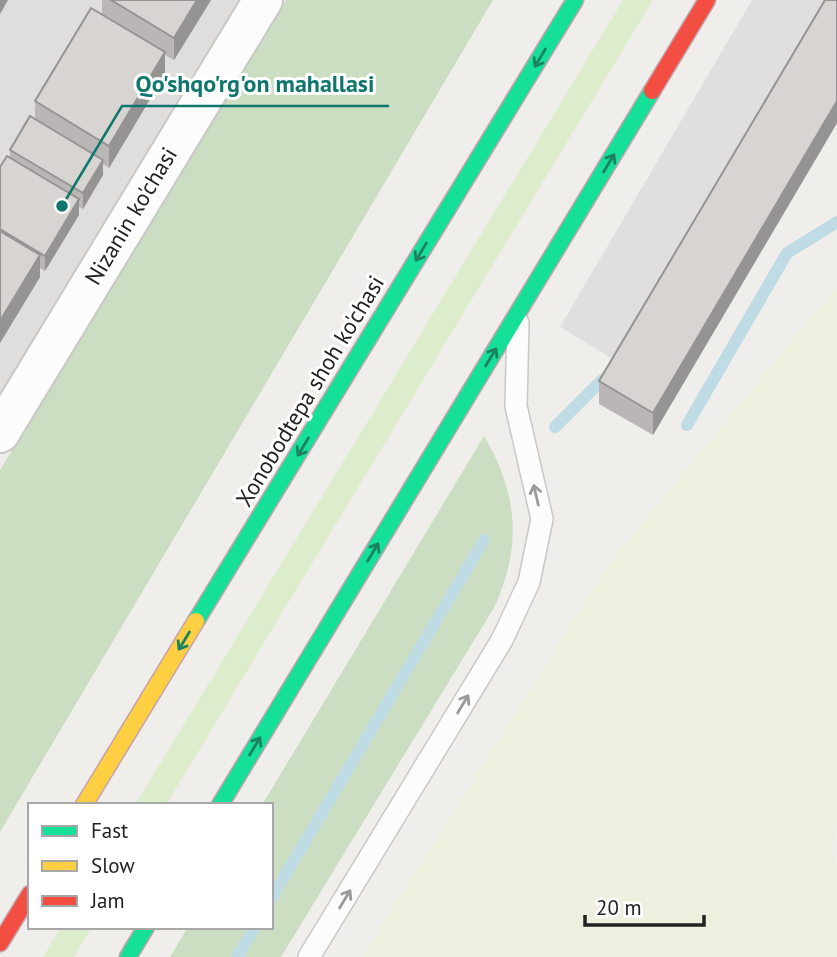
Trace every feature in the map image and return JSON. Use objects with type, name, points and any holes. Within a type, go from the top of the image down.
[{"type":"highway","name":"Xonobodtepa shoh ko'chasi","points":[[85,803],[575,0]]},
{"type":"highway","points":[[221,803],[707,0]]},
{"type":"highway","points":[[0,943],[28,897]]},
{"type":"highway","points":[[128,957],[145,929]]},
{"type":"street","name":"Nizanin ko'chasi","points":[[0,433],[263,0]]},
{"type":"lane","points":[[309,957],[502,640],[529,582],[542,519],[516,406],[518,312]]},
{"type":"shaded area","points":[[0,0],[249,0],[0,411]]},
{"type":"shaded area","points":[[752,0],[837,0],[623,365],[560,327]]},
{"type":"green space","points":[[286,0],[493,0],[0,832],[0,470]]},
{"type":"green space","points":[[623,0],[653,0],[167,803],[136,803]]},
{"type":"green space","points":[[837,286],[837,817],[832,847],[837,876],[837,957],[362,957],[610,563]]},
{"type":"green space","points":[[484,436],[504,478],[512,520],[509,562],[495,606],[281,957],[170,957],[187,929],[273,929],[273,803],[263,803]]},
{"type":"green space","points":[[60,929],[91,929],[74,957],[43,957]]},
{"type":"building","points":[[111,0],[197,0],[174,38]]},
{"type":"building","points":[[825,0],[837,0],[837,101],[653,413],[599,381]]},
{"type":"building","points":[[91,8],[165,52],[109,146],[35,101]]},
{"type":"building","points":[[30,116],[103,160],[83,193],[10,150]]},
{"type":"building","points":[[7,156],[79,199],[45,256],[0,229],[0,167]]},
{"type":"building","points":[[0,231],[40,255],[0,321]]},
{"type":"waterway","points":[[687,425],[787,253],[837,222]]},
{"type":"waterway","points":[[555,427],[602,380]]},
{"type":"waterway","points":[[273,896],[484,540]]},
{"type":"waterway","points":[[237,957],[254,929]]},
{"type":"traffic: fast","points":[[196,621],[575,0]]},
{"type":"traffic: fast","points":[[221,803],[652,91]]},
{"type":"traffic: fast","points":[[128,957],[145,929]]},
{"type":"traffic: slow","points":[[85,803],[196,621]]},
{"type":"traffic: jam","points":[[652,91],[707,0]]},
{"type":"traffic: jam","points":[[0,943],[28,897]]},
{"type":"place","name":"Qo'shqo'rg'on mahallasi","points":[[62,206]]}]
